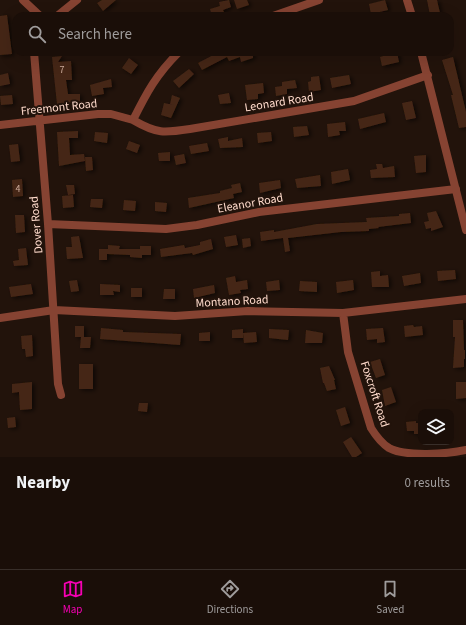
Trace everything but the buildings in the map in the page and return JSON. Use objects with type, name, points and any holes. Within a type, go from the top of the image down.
[{"type":"street","points":[[23,0],[36,12]]},
{"type":"street","points":[[62,12],[77,0]]},
{"type":"street","points":[[284,12],[319,0]]},
{"type":"street","points":[[407,0],[411,12]]},
{"type":"street","name":"Dover Road","points":[[34,56],[48,224],[58,384],[61,395]]},
{"type":"street","points":[[133,120],[161,70],[175,56]]},
{"type":"street","points":[[422,56],[466,230]]},
{"type":"street","name":"Leonard Road","points":[[133,120],[150,130],[165,132],[190,129],[354,101],[428,75]]},
{"type":"street","name":"Freemont Road","points":[[0,125],[39,122],[98,114],[111,114],[133,120]]},
{"type":"street","name":"Eleanor Road","points":[[48,224],[166,229],[197,225],[259,212],[456,189]]},
{"type":"street","name":"Montano Road","points":[[0,318],[54,310],[175,316],[248,311],[343,313],[466,299]]},
{"type":"street","name":"Foxcroft Road","points":[[343,313],[348,352],[371,428],[378,439],[390,449],[409,453],[453,453],[466,450]]}]
